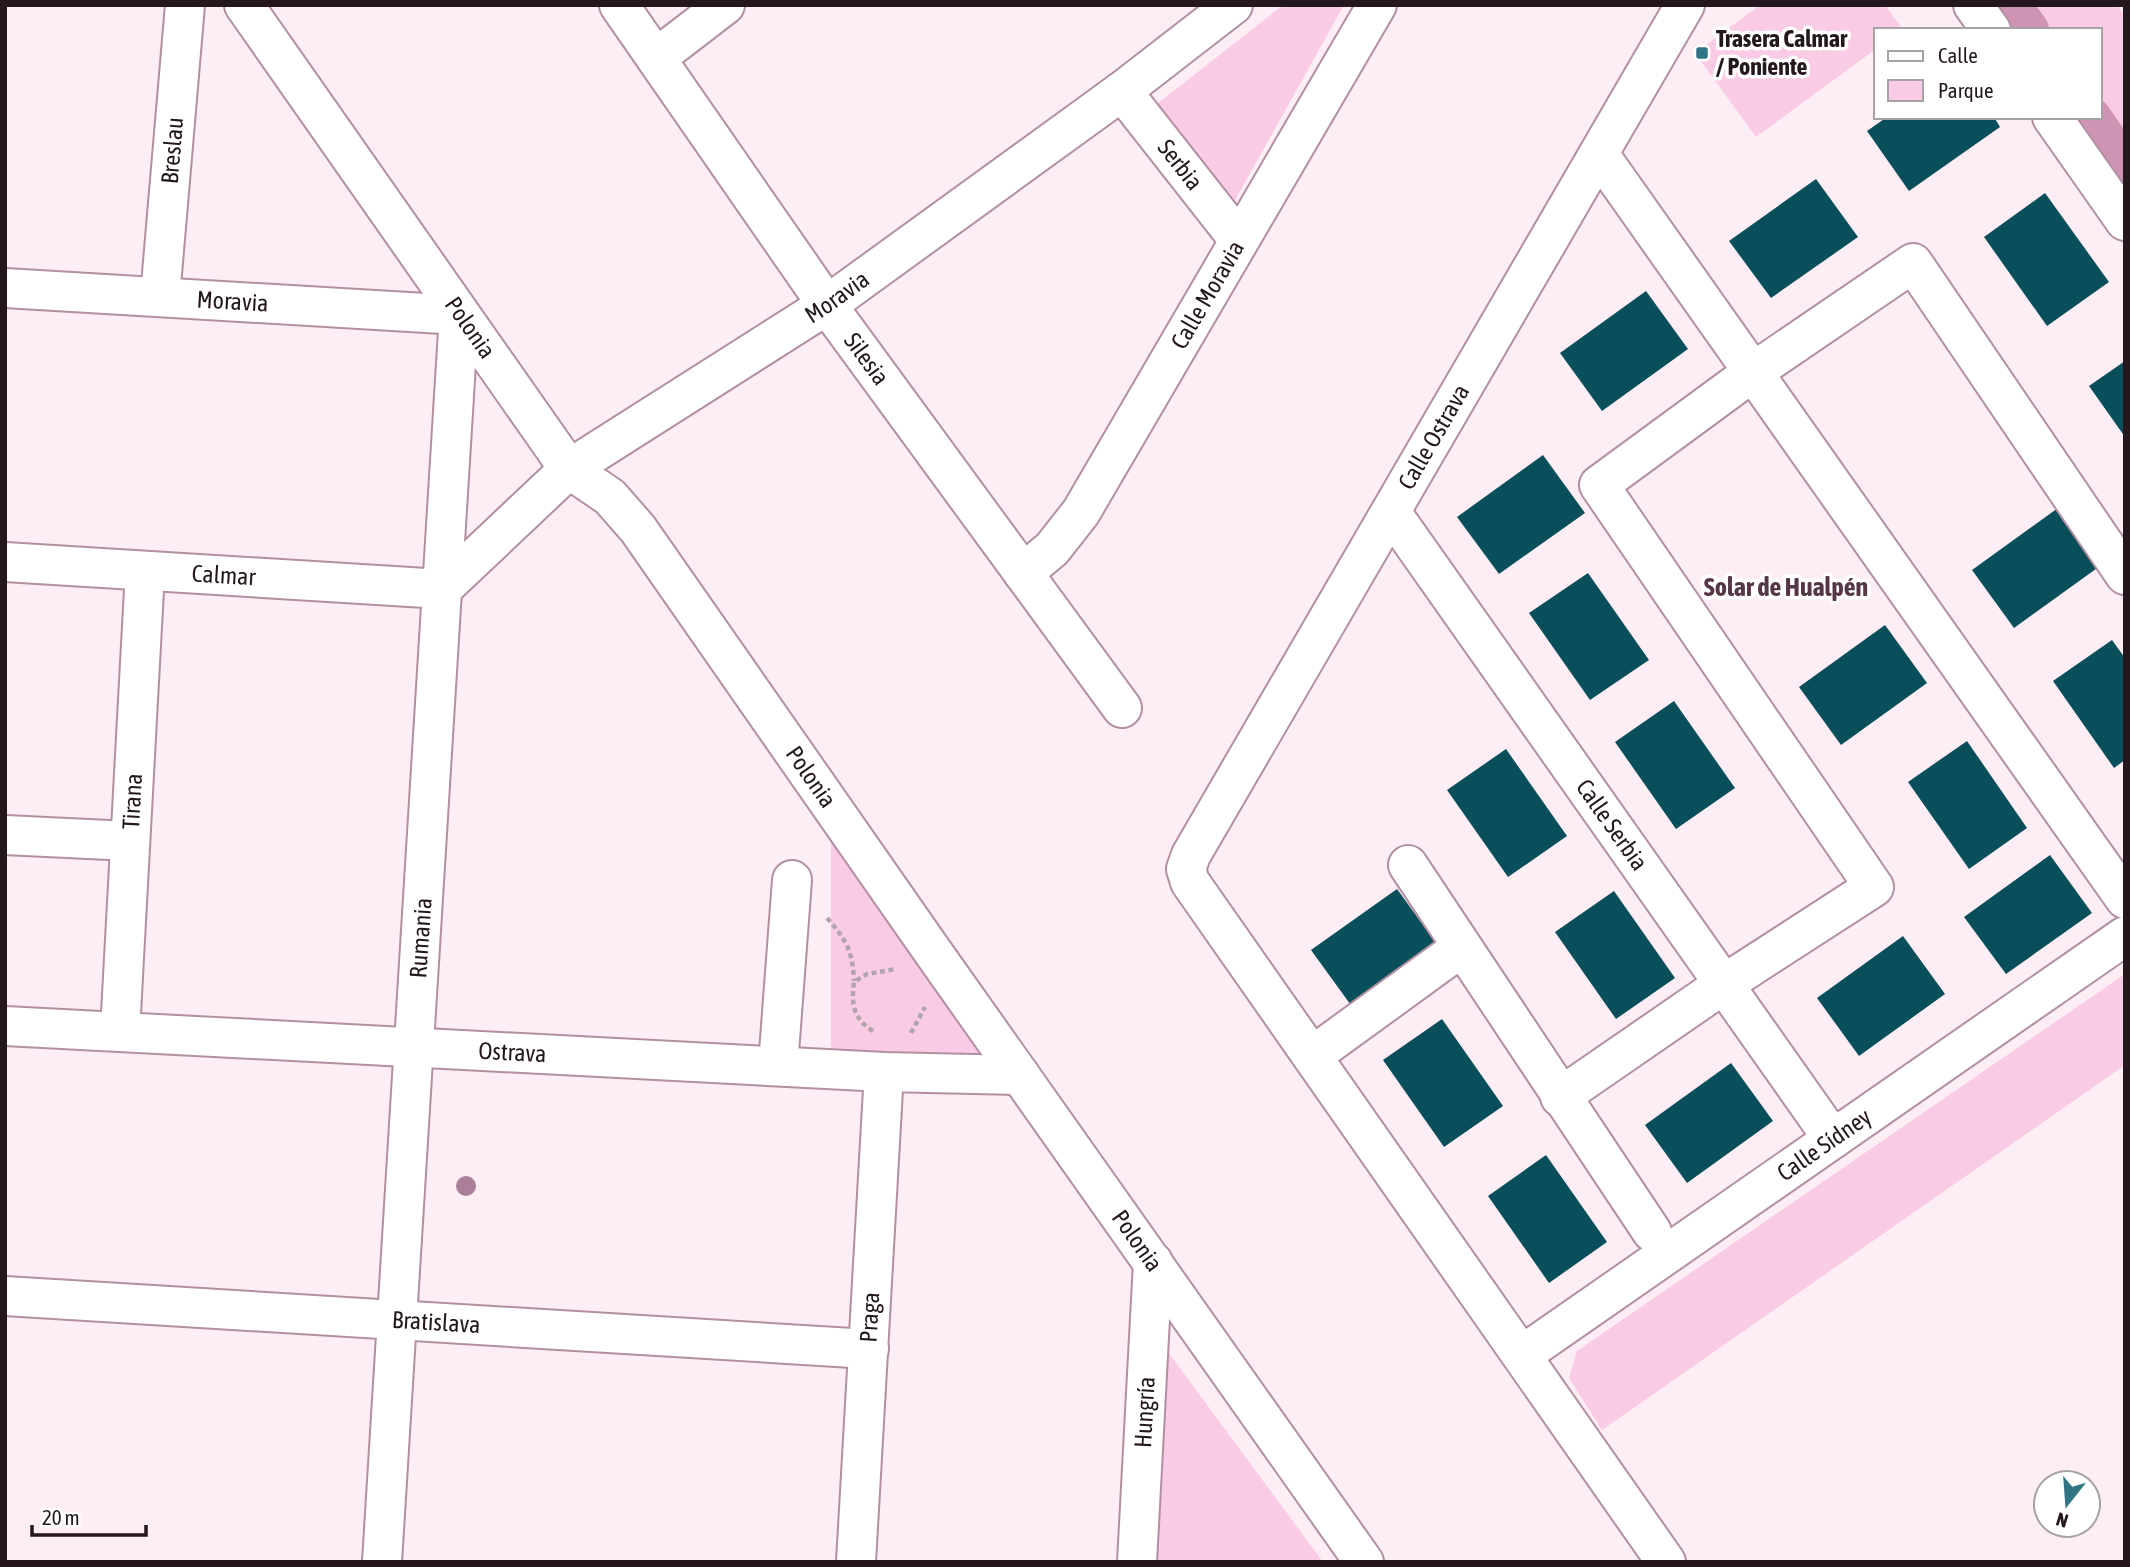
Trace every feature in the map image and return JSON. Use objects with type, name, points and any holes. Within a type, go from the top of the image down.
[{"type":"street","name":"Breslau","points":[[160,297],[185,5]]},
{"type":"street","name":"Polonia","points":[[244,5],[569,469],[610,497],[638,529],[1364,1562]]},
{"type":"street","name":"Silesia","points":[[620,5],[827,305],[1122,708]]},
{"type":"street","points":[[656,58],[725,5]]},
{"type":"street","name":"Moravia","points":[[442,589],[569,469],[827,305],[1122,91],[1233,5]]},
{"type":"street","name":"Calle Moravia","points":[[1023,573],[1052,549],[1081,512],[1377,5]]},
{"type":"street","name":"Calle Ostrava","points":[[1312,1056],[1191,882],[1186,869],[1191,855],[1685,5]]},
{"type":"street","points":[[1973,5],[1990,28]]},
{"type":"street","name":"Serbia","points":[[1122,91],[1239,240]]},
{"type":"street","points":[[2053,119],[2125,220]]},
{"type":"street","points":[[1599,154],[2125,899]]},
{"type":"street","points":[[1560,1097],[1724,984],[1874,887],[1599,485],[1753,372],[1913,263],[2125,575]]},
{"type":"street","name":"Moravia","points":[[5,288],[459,315]]},
{"type":"street","name":"Rumania","points":[[382,1562],[459,315]]},
{"type":"street","name":"Calle Serbia","points":[[1391,512],[1833,1139]]},
{"type":"street","name":"Calmar","points":[[5,562],[442,589]]},
{"type":"street","name":"Tirana","points":[[120,1032],[145,571]]},
{"type":"street","points":[[5,835],[130,841]]},
{"type":"street","points":[[1408,865],[1560,1097],[1653,1232]]},
{"type":"street","points":[[778,1066],[792,880]]},
{"type":"street","name":"Calle Sídney","points":[[1522,1356],[2125,936]]},
{"type":"street","points":[[1462,947],[1312,1056],[1666,1562]]},
{"type":"street","name":"Ostrava","points":[[5,1026],[884,1072],[1020,1075]]},
{"type":"street","name":"Praga","points":[[856,1562],[884,1072]]},
{"type":"street","name":"Hungría","points":[[1137,1562],[1153,1262]]},
{"type":"street","name":"Bratislava","points":[[5,1296],[869,1349]]},
{"type":"path","points":[[792,880],[849,942],[854,982],[852,1000],[856,1017],[877,1033]]},
{"type":"path","points":[[854,982],[867,974],[891,968],[906,972]]},
{"type":"path","points":[[923,998],[925,1007],[906,1040],[925,1060],[930,1074]]},
{"type":"green space","points":[[1283,5],[1344,5],[1229,211],[1152,108]]},
{"type":"green space","points":[[1760,5],[1885,5],[1902,28],[1874,28],[1874,50],[1756,137],[1695,53]]},
{"type":"green space","points":[[2030,5],[2117,5],[2125,16],[2125,138],[2102,107],[2102,28],[2046,28]]},
{"type":"green space","points":[[831,827],[1013,1089],[831,1080]]},
{"type":"green space","points":[[2125,974],[2125,1065],[1602,1430],[1569,1378],[1577,1351]]},
{"type":"green space","points":[[1168,1352],[1323,1562],[1157,1562]]},
{"type":"building","points":[[1884,119],[1995,119],[2000,127],[1909,191],[1867,131]]},
{"type":"building","points":[[1816,179],[1858,237],[1771,298],[1729,241]]},
{"type":"building","points":[[2045,193],[2109,282],[2047,326],[1984,237]]},
{"type":"building","points":[[1646,291],[1688,349],[1602,411],[1560,353]]},
{"type":"building","points":[[2125,361],[2125,437],[2089,386]]},
{"type":"building","points":[[1543,455],[1585,513],[1499,574],[1457,517]]},
{"type":"building","points":[[2058,508],[2100,566],[2014,628],[1972,570]]},
{"type":"building","points":[[1588,573],[1649,660],[1590,700],[1529,613]]},
{"type":"building","points":[[1885,625],[1927,683],[1841,745],[1799,687]]},
{"type":"building","points":[[2112,640],[2125,658],[2125,760],[2114,768],[2053,681]]},
{"type":"building","points":[[1674,701],[1735,788],[1676,829],[1615,742]]},
{"type":"building","points":[[1967,741],[2027,828],[1969,869],[1908,782]]},
{"type":"building","points":[[1506,749],[1567,836],[1508,877],[1447,790]]},
{"type":"building","points":[[2050,855],[2092,913],[2006,974],[1964,917]]},
{"type":"building","points":[[1397,889],[1439,947],[1353,1008],[1311,950]]},
{"type":"building","points":[[1614,891],[1675,978],[1616,1019],[1555,932]]},
{"type":"building","points":[[1903,936],[1945,994],[1859,1056],[1817,998]]},
{"type":"building","points":[[1442,1019],[1503,1106],[1444,1147],[1383,1060]]},
{"type":"building","points":[[1731,1063],[1773,1121],[1687,1183],[1645,1125]]},
{"type":"building","points":[[1546,1155],[1607,1242],[1549,1283],[1488,1196]]},
{"type":"waterway","points":[[2011,5],[2028,28]]},
{"type":"waterway","points":[[2092,119],[2125,166]]},
{"type":"place","name":"Trasera Calmar / Poniente","points":[[1702,53]]},
{"type":"district","name":"Solar de Hualpén","points":[[1786,587]]}]
